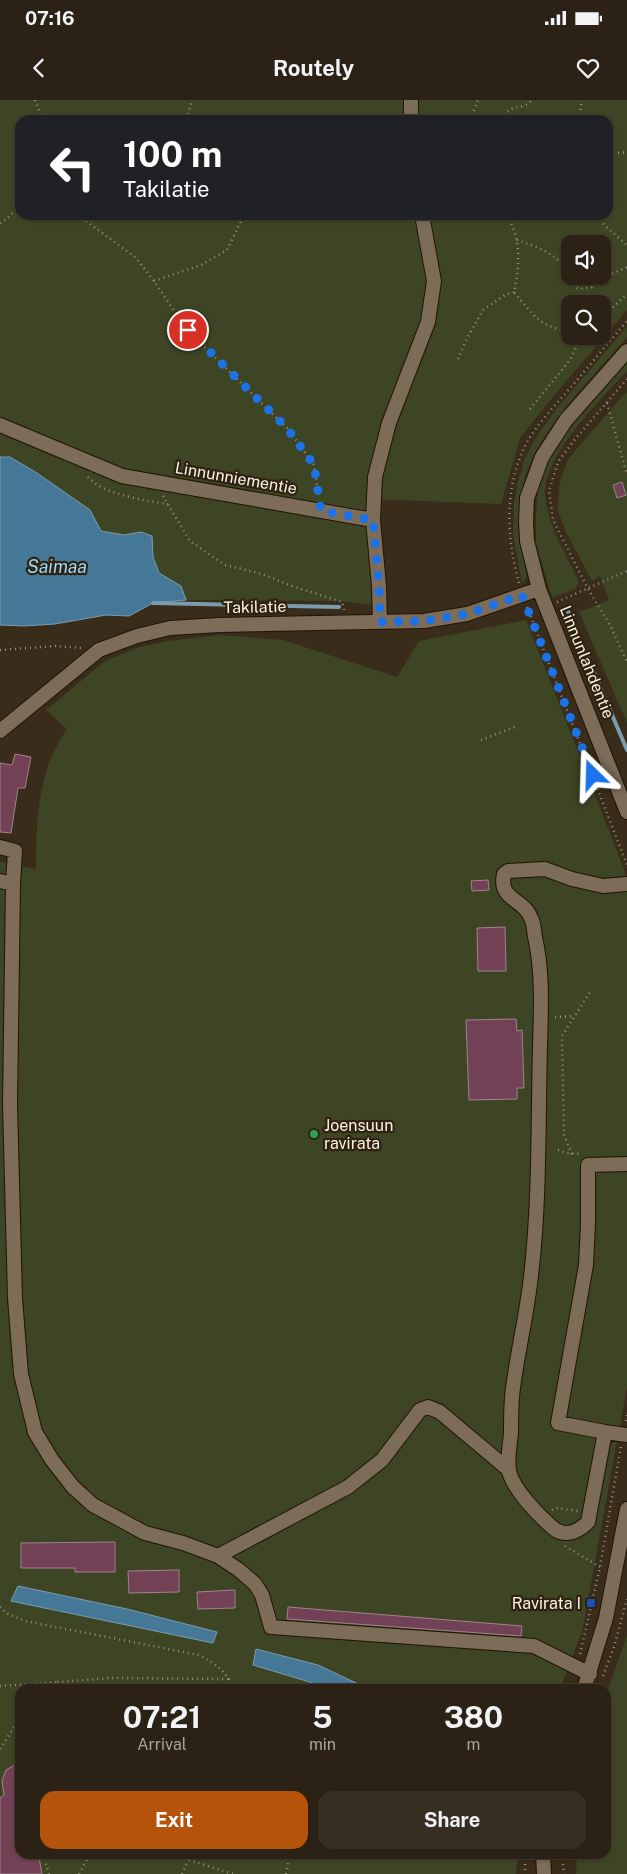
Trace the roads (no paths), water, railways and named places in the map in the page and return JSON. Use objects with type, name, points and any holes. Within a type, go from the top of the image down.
[{"type":"street","points":[[411,115],[412,100]]},
{"type":"street","points":[[380,622],[373,520],[375,476],[389,423],[428,322],[434,282],[423,220]]},
{"type":"street","name":"Linnunlahdentie","points":[[627,351],[566,420],[542,457],[527,498],[526,522],[527,541],[539,589],[627,812]]},
{"type":"street","name":"Linnunniementie","points":[[0,425],[122,476],[373,520]]},
{"type":"street","name":"Takilatie","points":[[0,730],[99,650],[137,636],[170,628],[220,625],[424,621],[467,614],[539,589]]},
{"type":"street","points":[[0,847],[15,851],[6,882],[14,1298],[21,1374],[35,1432],[62,1474],[93,1505],[145,1533],[183,1543],[218,1556],[239,1570],[255,1584],[262,1595],[271,1627],[534,1646],[596,1677]]},
{"type":"street","points":[[605,1432],[588,1522],[581,1529],[568,1533],[553,1529],[515,1484],[509,1470],[513,1390],[531,1278],[538,1208],[541,1021],[540,958],[531,917],[522,906],[504,891],[502,882],[504,874],[508,871],[545,869],[572,879],[603,886],[627,884]]},
{"type":"street","points":[[625,1435],[558,1423],[586,1264],[588,1165],[627,1164]]},
{"type":"street","points":[[218,1556],[348,1487],[382,1460],[420,1410],[428,1408],[440,1412],[509,1470]]},
{"type":"street","points":[[589,1684],[596,1677],[606,1618],[622,1564],[627,1509]]},
{"type":"street","points":[[543,1859],[544,1874]]},
{"type":"water","name":"Saimaa","points":[[0,457],[10,457],[37,473],[90,510],[101,531],[124,535],[141,532],[152,536],[153,557],[159,573],[181,586],[186,600],[153,603],[129,616],[106,615],[55,624],[0,625]]},
{"type":"water","points":[[18,1586],[127,1609],[217,1632],[213,1643],[11,1601]]},
{"type":"water","points":[[256,1649],[318,1665],[358,1684],[316,1684],[253,1665]]},
{"type":"waterway","points":[[153,603],[339,607]]},
{"type":"waterway","points":[[567,609],[627,750]]},
{"type":"place","name":"Joensuun ravirata","points":[[314,1134]]},
{"type":"place","name":"Ravirata I","points":[[591,1603]]}]
